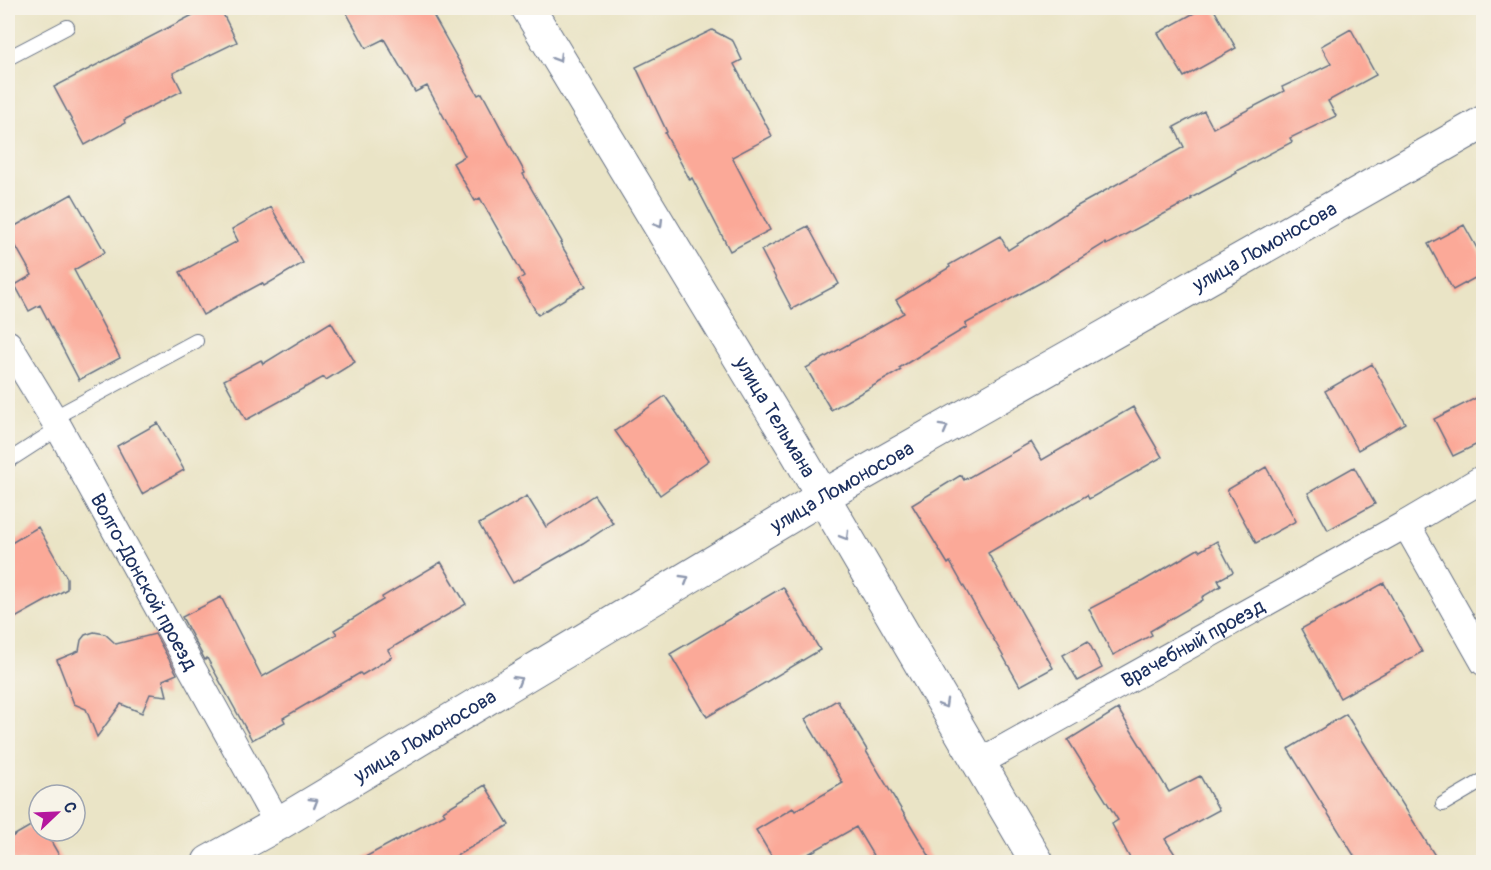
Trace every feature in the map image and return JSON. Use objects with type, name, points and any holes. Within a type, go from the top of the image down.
[{"type":"street","name":"улица Тельмана","points":[[528,8],[822,496],[1037,862]]},
{"type":"street","name":"улица Ломоносова","points":[[209,862],[278,824],[822,496],[1484,123]]},
{"type":"street","name":"Волго-Донской проезд","points":[[8,344],[56,423],[278,824]]},
{"type":"street","name":"Врачебный проезд","points":[[978,763],[1406,524],[1484,478]]},
{"type":"street","points":[[1406,524],[1484,662]]},
{"type":"lane","points":[[8,58],[67,27]]},
{"type":"lane","points":[[8,461],[56,423],[196,341]]},
{"type":"lane","points":[[1443,804],[1484,780]]},
{"type":"building","points":[[206,8],[220,8],[237,42],[173,73],[182,91],[124,120],[125,123],[85,145],[54,87]]},
{"type":"building","points":[[344,8],[429,8],[478,95],[482,93],[525,173],[523,174],[562,242],[560,243],[586,286],[538,315],[518,280],[524,276],[480,198],[475,201],[453,163],[465,156],[427,86],[415,92],[384,39],[366,48]]},
{"type":"building","points":[[1203,8],[1213,8],[1236,48],[1184,77],[1158,33]]},
{"type":"building","points":[[1351,29],[1376,75],[1328,101],[1336,116],[1290,138],[1292,142],[1236,171],[1237,173],[1192,199],[1106,245],[1105,243],[1049,278],[965,324],[967,327],[899,368],[901,370],[831,410],[806,368],[904,313],[896,300],[950,267],[949,265],[1000,236],[1008,250],[1072,209],[1184,147],[1174,127],[1204,111],[1213,128],[1284,91],[1282,87],[1331,64],[1321,46]]},
{"type":"building","points":[[712,30],[733,41],[742,60],[734,64],[772,136],[732,157],[770,230],[730,251],[692,178],[690,180],[665,133],[667,132],[636,67]]},
{"type":"building","points":[[72,194],[105,252],[74,270],[120,358],[79,380],[40,305],[29,311],[15,285],[32,275],[8,232]]},
{"type":"building","points":[[271,207],[303,263],[264,286],[262,283],[203,315],[180,272],[238,241],[232,229]]},
{"type":"building","points":[[1464,225],[1484,261],[1484,273],[1453,290],[1428,244]]},
{"type":"building","points":[[808,226],[839,284],[792,309],[761,250]]},
{"type":"building","points":[[331,322],[355,362],[326,380],[324,377],[246,420],[224,380],[261,360],[263,364]]},
{"type":"building","points":[[1372,364],[1405,423],[1358,450],[1325,391]]},
{"type":"building","points":[[1484,394],[1484,441],[1453,456],[1434,419]]},
{"type":"building","points":[[665,396],[709,460],[660,495],[615,431]]},
{"type":"building","points":[[1133,407],[1162,457],[1089,499],[1087,495],[988,553],[1053,668],[1020,686],[950,562],[948,564],[912,505],[961,475],[964,480],[1031,442],[1042,460]]},
{"type":"building","points":[[158,423],[184,470],[142,494],[117,446]]},
{"type":"building","points":[[1266,467],[1296,521],[1256,543],[1227,490]]},
{"type":"building","points":[[1354,467],[1375,504],[1328,530],[1308,493]]},
{"type":"building","points":[[594,495],[613,523],[513,583],[479,524],[527,496],[546,527]]},
{"type":"building","points":[[38,527],[67,578],[67,589],[8,622],[8,545]]},
{"type":"building","points":[[1217,541],[1233,572],[1218,580],[1221,586],[1202,597],[1203,600],[1150,631],[1152,635],[1113,655],[1089,609],[1198,549],[1200,551]]},
{"type":"building","points":[[441,562],[466,604],[388,650],[392,657],[283,718],[285,722],[252,740],[182,617],[221,597],[262,677],[337,634],[334,630],[383,600],[382,597]]},
{"type":"building","points":[[1384,583],[1422,652],[1340,698],[1301,629]]},
{"type":"building","points":[[783,587],[820,650],[707,717],[670,654]]},
{"type":"building","points":[[94,632],[105,634],[116,644],[155,634],[177,674],[163,680],[167,696],[150,694],[142,713],[121,704],[97,737],[86,709],[74,704],[57,660],[79,651],[81,640],[85,635]]},
{"type":"building","points":[[1088,641],[1102,668],[1078,681],[1063,655]]},
{"type":"building","points":[[837,700],[933,862],[877,862],[856,827],[794,862],[775,862],[756,830],[793,808],[795,811],[843,783],[805,719]]},
{"type":"building","points":[[1118,709],[1169,792],[1200,776],[1219,810],[1165,839],[1180,862],[1132,862],[1112,824],[1118,820],[1068,740]]},
{"type":"building","points":[[1346,714],[1439,862],[1358,862],[1288,749]]},
{"type":"building","points":[[485,785],[509,825],[446,862],[356,862],[445,814],[443,811]]},
{"type":"building","points":[[27,828],[27,843],[52,843],[63,862],[15,862],[8,850],[8,839]]}]
